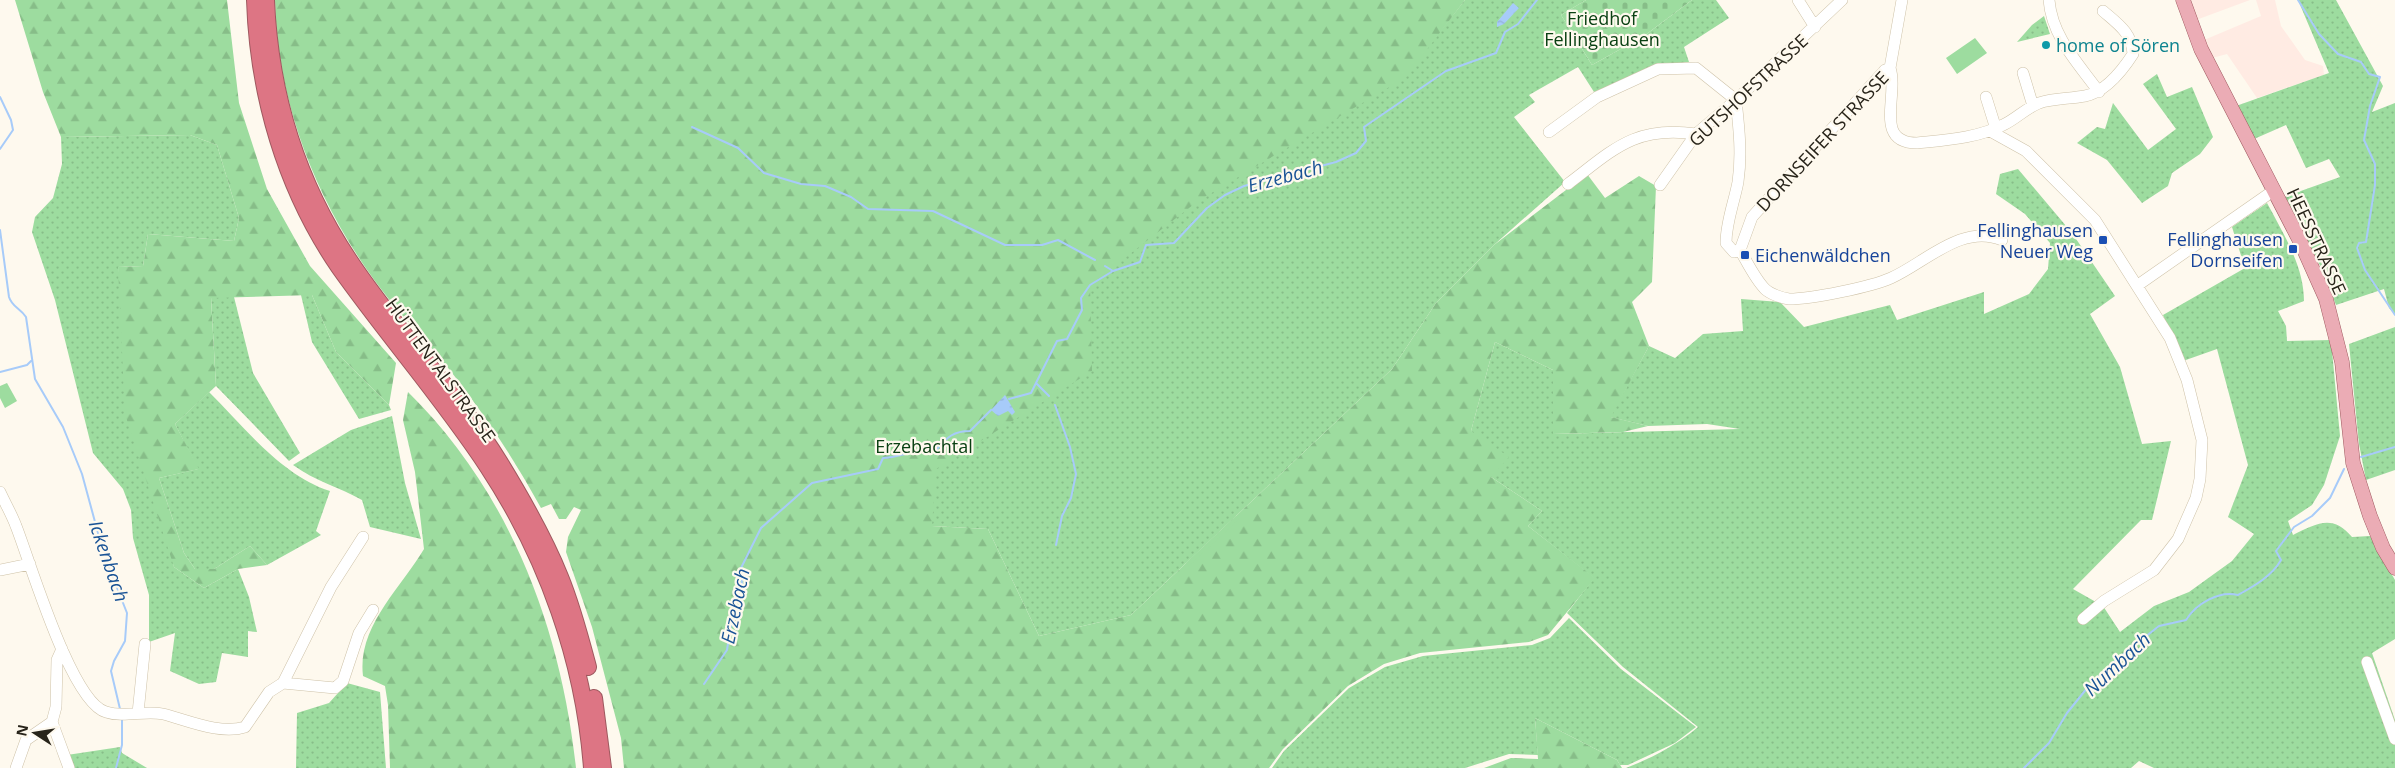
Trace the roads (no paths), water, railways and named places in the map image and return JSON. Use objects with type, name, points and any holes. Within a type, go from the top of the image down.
[{"type":"highway","name":"HÜTTENTALSTRASSE","points":[[255,0],[256,36],[264,89],[277,138],[294,186],[338,266],[454,418],[489,468],[521,522],[549,582],[579,676],[592,768]]},
{"type":"highway","name":"HÜTTENTALSTRASSE","points":[[266,0],[268,35],[275,86],[288,134],[306,182],[349,260],[499,461],[532,518],[560,577],[590,673],[603,768]]},
{"type":"main road","name":"HEESSTRASSE","points":[[2183,0],[2201,49],[2313,267],[2326,300],[2342,362],[2353,463],[2370,516],[2383,548],[2395,568]]},
{"type":"street","points":[[1798,0],[1815,27]]},
{"type":"street","name":"GUTSHOFSTRASSE","points":[[1660,185],[1696,134],[1736,100],[1842,0]]},
{"type":"street","name":"DORNSEIFER STRASSE","points":[[1740,250],[1752,217],[1885,70],[1890,68],[1902,0]]},
{"type":"street","points":[[2049,0],[2055,29],[2074,60],[2099,92]]},
{"type":"street","points":[[1890,68],[1892,74],[1892,131],[1897,139],[1905,143],[1917,143],[1993,130],[2033,106],[2048,100],[2099,92],[2127,64],[2132,54],[2132,47],[2125,30],[2103,11]]},
{"type":"street","points":[[1549,132],[1598,97],[1658,69],[1696,68],[1736,100],[1741,149],[1738,182],[1726,232],[1726,243],[1734,252],[1740,250],[1765,290],[1790,299],[1844,291],[1889,279],[1918,265],[1946,246],[1982,234],[2002,240]]},
{"type":"street","points":[[2023,73],[2033,106]]},
{"type":"street","points":[[1986,97],[1993,130],[2026,150],[2089,213],[2138,285],[2164,327],[2180,360],[2197,416],[2202,440],[2200,479],[2189,516],[2178,539],[2166,557],[2154,570],[2104,601],[2083,619]]},
{"type":"street","points":[[1568,184],[1623,142],[1652,134],[1678,132],[1696,134]]},
{"type":"street","points":[[2138,285],[2273,191]]},
{"type":"street","points":[[0,492],[16,525],[46,615],[86,694],[96,708],[106,712],[159,713],[216,727],[237,729],[250,722],[269,692],[283,683],[331,587],[363,537]]},
{"type":"street","points":[[0,570],[30,564]]},
{"type":"street","points":[[283,683],[335,688],[343,681],[359,633],[373,610]]},
{"type":"street","points":[[138,713],[145,644]]},
{"type":"street","points":[[62,649],[56,660],[56,706],[52,722],[69,768]]},
{"type":"street","points":[[2367,662],[2395,739]]},
{"type":"street","points":[[16,768],[26,740],[52,722]]},
{"type":"water","points":[[1513,3],[1519,8],[1504,24],[1497,27],[1497,22]]},
{"type":"water","points":[[1005,395],[1015,412],[1012,415],[1008,411],[998,416],[991,410]]},
{"type":"waterway","name":"Erzebach","points":[[1009,399],[1031,393],[1057,341],[1067,339],[1082,310],[1081,298],[1090,285],[1113,271],[1140,262],[1146,245],[1174,243],[1207,208],[1225,195],[1244,186],[1336,162],[1356,153],[1366,141],[1364,127],[1446,71],[1496,53],[1505,32],[1518,24],[1537,0]]},
{"type":"waterway","points":[[2298,0],[2319,34],[2338,54],[2361,62],[2369,74],[2380,77],[2370,106],[2364,140],[2375,164],[2375,185],[2366,242],[2359,243],[2357,248],[2365,270],[2395,315]]},
{"type":"waterway","points":[[0,97],[11,120],[13,130],[0,149]]},
{"type":"waterway","points":[[692,127],[738,148],[764,173],[801,184],[825,186],[851,197],[868,209],[933,211],[1005,245],[1042,245],[1058,240],[1095,260]]},
{"type":"waterway","name":"Ickenbach","points":[[0,230],[9,297],[12,303],[26,317],[35,379],[63,427],[82,474],[104,555],[127,613],[125,641],[114,661],[111,671],[120,709]]},
{"type":"waterway","points":[[1105,266],[1113,271]]},
{"type":"waterway","points":[[0,372],[27,365],[31,361]]},
{"type":"waterway","points":[[1036,383],[1049,396]]},
{"type":"waterway","points":[[1055,405],[1070,447],[1076,474],[1071,498],[1062,516],[1056,545]]},
{"type":"waterway","name":"Erzebach","points":[[704,684],[727,650],[732,618],[742,584],[741,568],[761,528],[812,483],[878,469],[883,458],[937,449],[951,436],[960,432],[970,431],[991,410]]},
{"type":"waterway","name":"Numbach","points":[[2361,457],[2395,447]]},
{"type":"waterway","name":"Numbach","points":[[2024,768],[2049,743],[2067,713],[2088,687],[2116,660],[2159,626],[2186,620],[2202,604],[2216,596],[2238,595],[2268,576],[2281,560],[2276,551],[2294,527],[2312,516],[2330,498],[2344,469]]},
{"type":"waterway","name":"Ickenbach","points":[[116,768],[122,745],[122,719]]},
{"type":"place","name":"home of Sören","points":[[2046,45]]},
{"type":"place","name":"Fellinghausen Neuer Weg","points":[[2103,240]]},
{"type":"place","name":"Fellinghausen Dornseifen","points":[[2293,249]]},
{"type":"place","name":"Eichenwäldchen","points":[[1745,255]]},
{"type":"park label","name":"Friedhof Fellinghausen","points":[[1602,28]]},
{"type":"park label","name":"Erzebachtal","points":[[924,446]]}]
